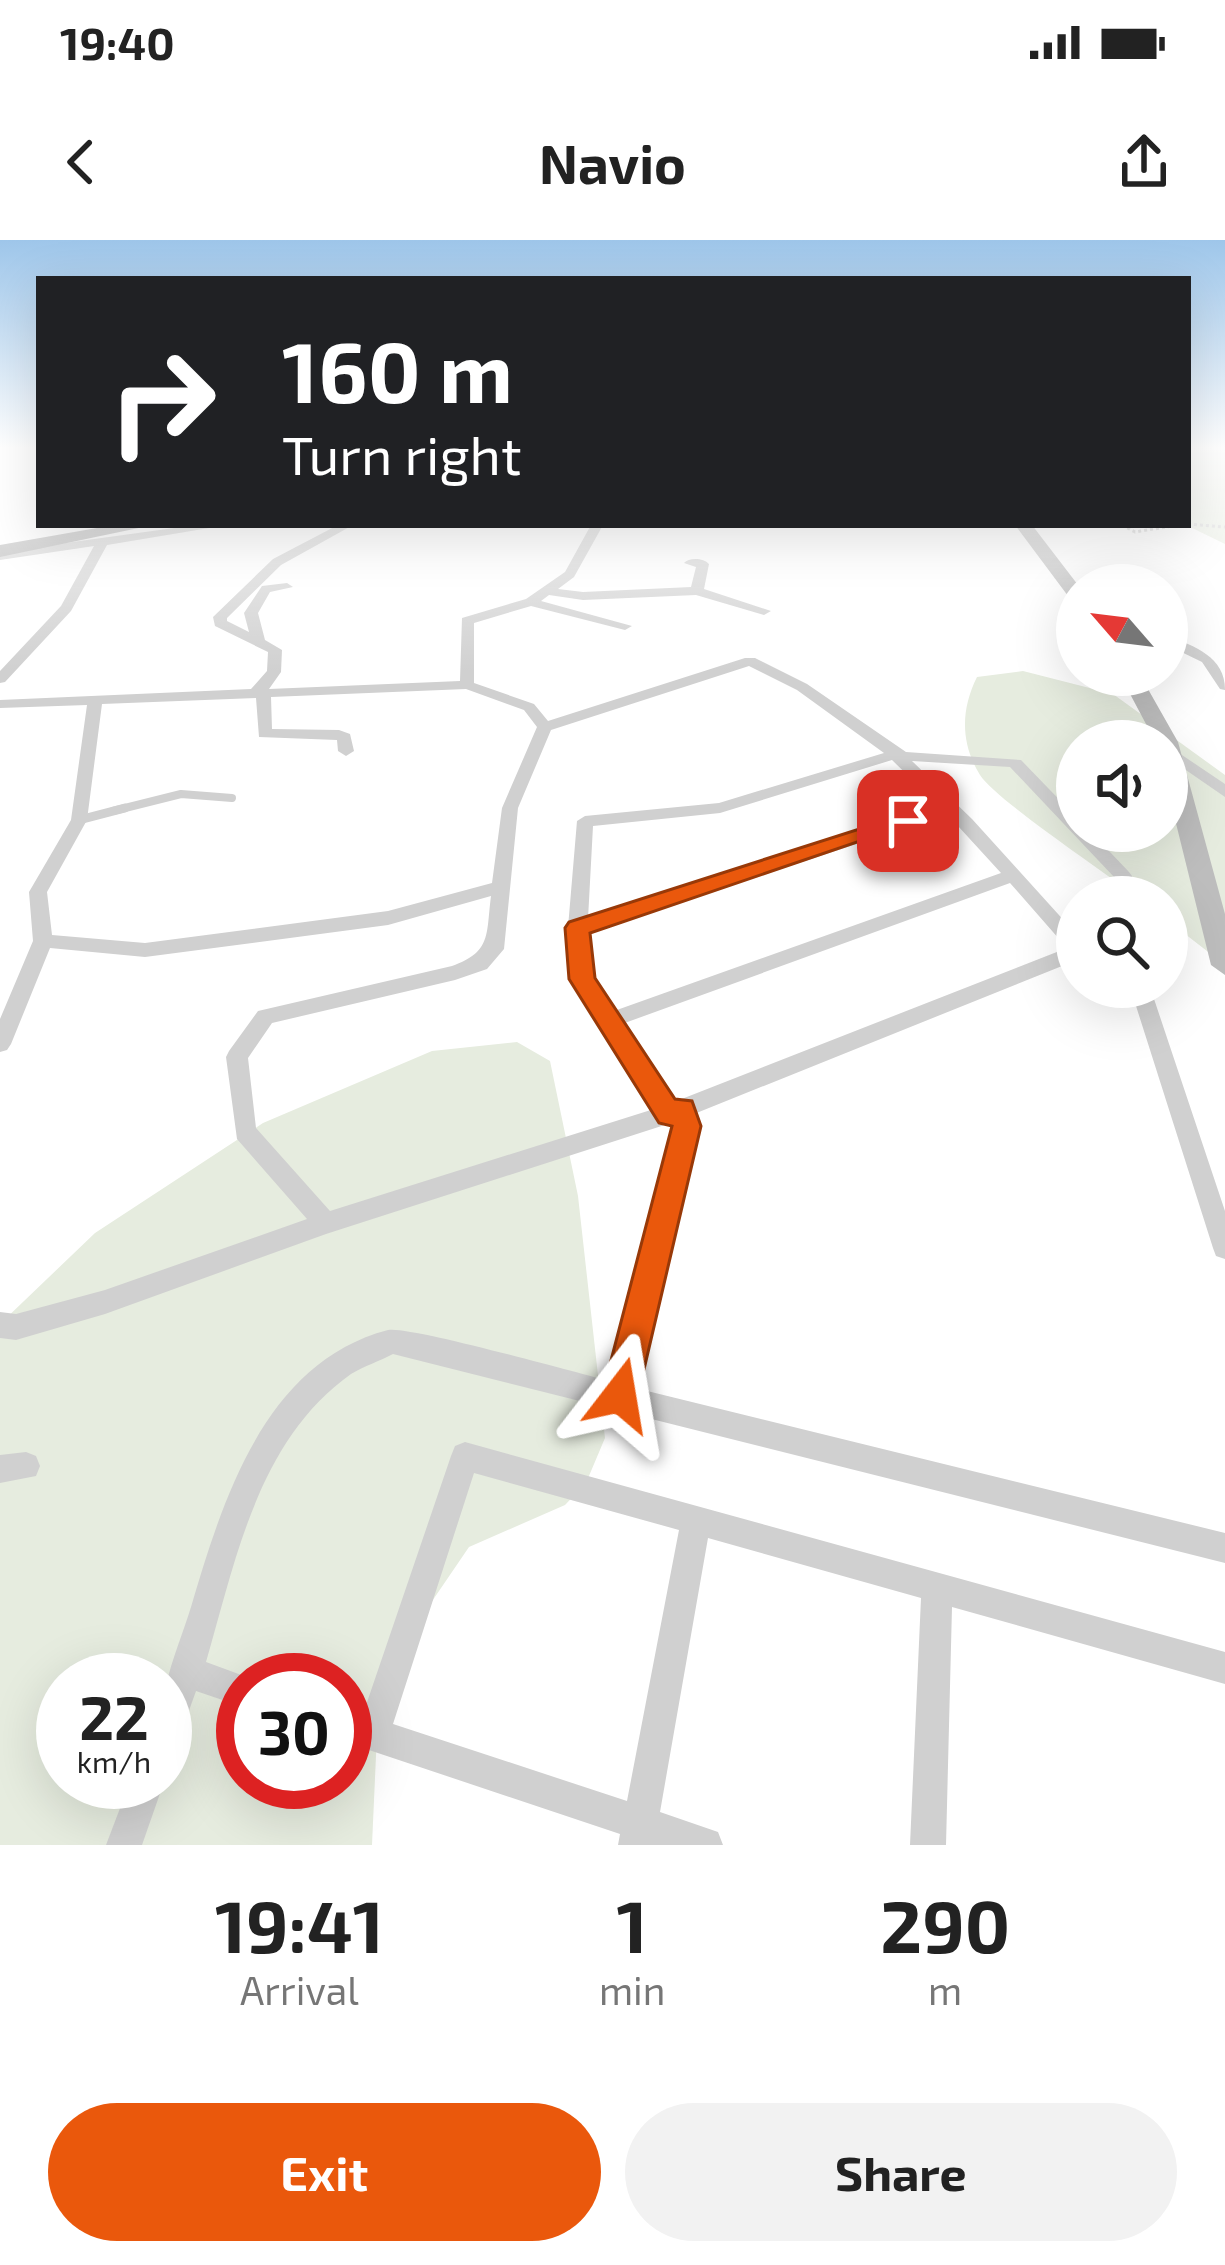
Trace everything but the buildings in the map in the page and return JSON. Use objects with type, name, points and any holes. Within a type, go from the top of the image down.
[{"type":"main road","points":[[0,551],[127,528]]},
{"type":"main road","points":[[0,551],[110,531]]},
{"type":"street","points":[[0,551],[95,547],[203,528]]},
{"type":"street","points":[[260,638],[220,623],[220,617],[277,562],[341,528]]},
{"type":"street","points":[[466,685],[466,621],[532,602],[570,574],[595,528]]},
{"type":"street","points":[[1025,528],[1056,568]]},
{"type":"street","points":[[0,679],[66,608],[89,572],[95,547],[110,531]]},
{"type":"street","points":[[690,562],[703,564],[697,591]]},
{"type":"street","points":[[287,587],[266,589],[249,610],[249,622],[275,650],[274,672],[260,690],[264,734],[339,735],[345,737],[346,751]]},
{"type":"street","points":[[546,591],[583,596],[697,591],[764,611]]},
{"type":"street","points":[[532,602],[625,626]]},
{"type":"street","points":[[1188,650],[1207,659],[1225,686]]},
{"type":"street","points":[[326,1223],[245,1132],[238,1057],[250,1031],[265,1017],[480,964],[494,949],[510,808],[545,727],[750,661],[814,689],[900,754],[1056,926]]},
{"type":"street","points":[[0,704],[466,685],[529,706],[545,727]]},
{"type":"street","points":[[0,1043],[44,941],[38,892],[79,820],[94,702]]},
{"type":"street","points":[[620,1395],[687,1126],[582,979],[577,928],[584,821],[720,808],[900,754],[1015,763],[1056,807]]},
{"type":"street","points":[[1188,762],[1225,792]]},
{"type":"street","points":[[577,928],[950,808]]},
{"type":"street","points":[[1188,820],[1225,965]]},
{"type":"street","points":[[1100,852],[1123,876]]},
{"type":"street","points":[[609,1021],[1012,876]]},
{"type":"street","points":[[44,941],[145,950],[388,918],[498,888]]},
{"type":"street","points":[[0,1324],[16,1327],[105,1302],[326,1223],[675,1112],[1056,958]]},
{"type":"street","points":[[1147,1008],[1225,1248]]},
{"type":"street","points":[[192,1657],[251,1478],[277,1424],[340,1362],[393,1342],[1225,1548]]},
{"type":"street","points":[[372,1696],[465,1456],[1225,1668]]},
{"type":"street","points":[[638,1834],[696,1520]]},
{"type":"street","points":[[928,1845],[937,1588]]},
{"type":"street","points":[[372,1735],[638,1834],[705,1845]]},
{"type":"street","points":[[124,1845],[137,1809]]},
{"type":"lane","points":[[79,820],[181,794],[232,798]]},
{"type":"path","points":[[1191,524],[1225,527]]},
{"type":"path","points":[[1128,528],[1136,532],[1161,528]]},
{"type":"shaded area","points":[[1191,522],[1225,522],[1225,544],[1191,527]]},
{"type":"shaded area","points":[[1023,671],[1056,679],[1056,696],[1116,696],[1149,720],[1056,720],[1056,838],[980,775],[969,751],[968,701],[977,677]]},
{"type":"shaded area","points":[[1188,748],[1225,775],[1225,965],[1188,936],[1188,876],[1108,876],[1075,852],[1188,852]]},
{"type":"shaded area","points":[[517,1042],[550,1061],[578,1196],[605,1438],[586,1483],[565,1505],[469,1547],[424,1613],[378,1711],[372,1845],[0,1845],[0,1324],[95,1233],[263,1123],[432,1051]]},
{"type":"route","points":[[620,1395],[687,1126],[682,1109],[669,1114],[582,979],[577,928],[908,821]]}]
